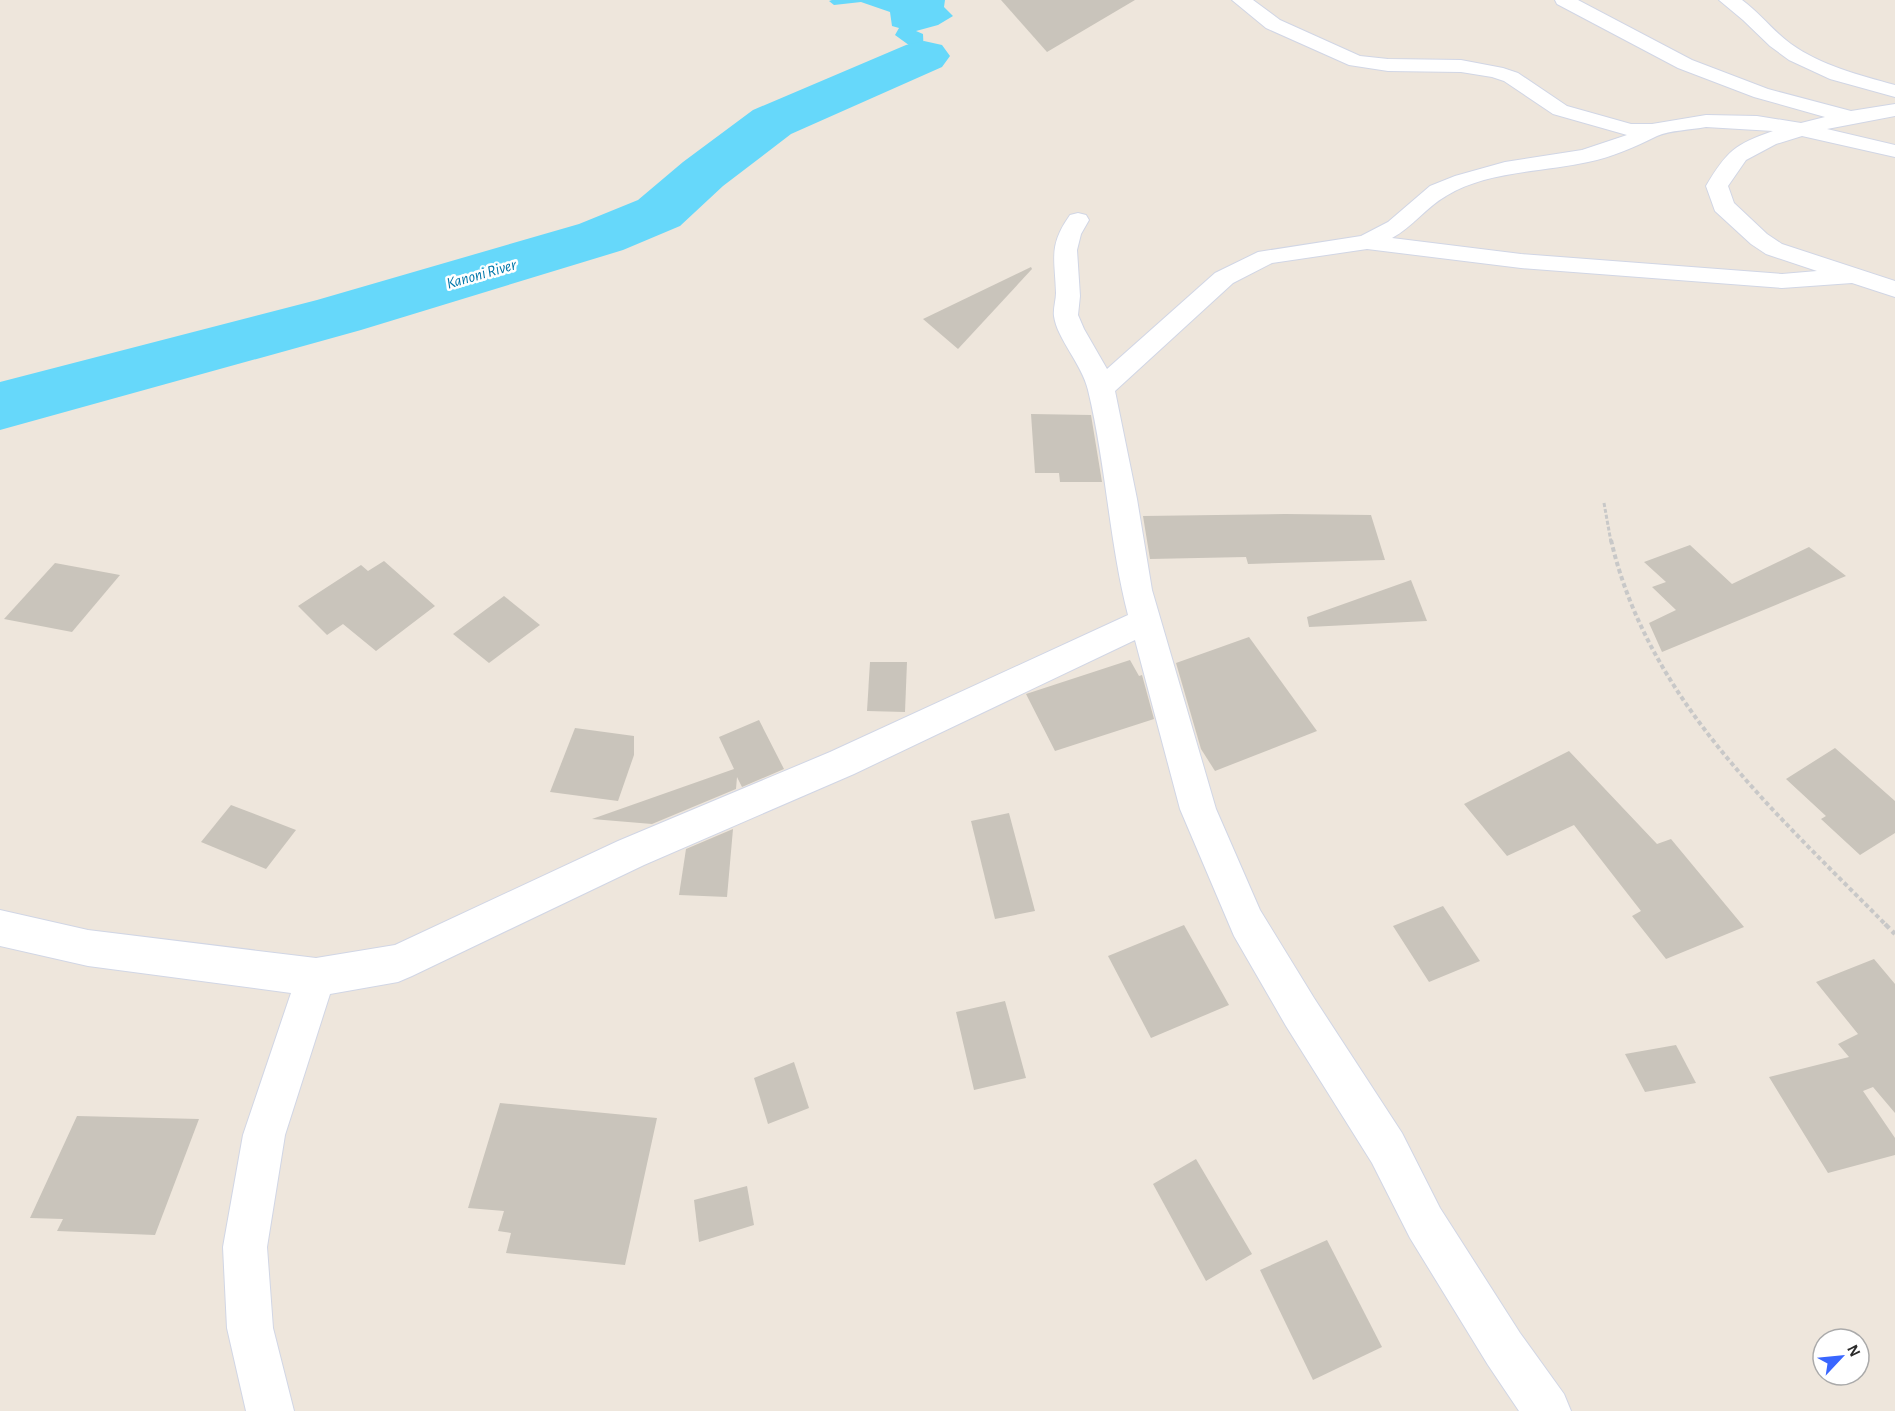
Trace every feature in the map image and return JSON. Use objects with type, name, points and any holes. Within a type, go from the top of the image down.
[{"type":"street","points":[[1241,0],[1274,24],[1356,61],[1388,65],[1442,64],[1486,70],[1511,77],[1560,110],[1630,130],[1652,130],[1706,121],[1733,120],[1801,129],[1895,151]]},
{"type":"street","points":[[1564,0],[1685,64],[1761,93],[1854,118]]},
{"type":"street","points":[[1728,0],[1781,47],[1799,58],[1850,78],[1895,91]]},
{"type":"street","points":[[1895,110],[1801,129],[1768,139],[1738,155],[1717,186],[1723,206],[1759,239],[1774,249],[1895,290]]},
{"type":"street","points":[[1367,242],[1396,227],[1438,191],[1454,184],[1505,169],[1586,156],[1640,138],[1652,130]]},
{"type":"street","points":[[1078,220],[1069,234],[1065,250],[1068,296],[1066,315],[1071,329],[1093,366],[1101,389],[1123,499],[1137,590],[1198,809],[1247,923],[1300,1012],[1387,1149],[1425,1224],[1504,1349],[1547,1411]]},
{"type":"street","points":[[1101,389],[1224,278],[1266,257],[1367,242],[1521,261],[1782,281],[1850,276]]},
{"type":"street","points":[[0,928],[88,948],[316,977],[399,963],[631,853],[842,763],[1145,621]]},
{"type":"street","points":[[270,1411],[250,1328],[245,1247],[264,1135],[316,977]]},
{"type":"path","points":[[1604,503],[1607,528],[1626,592],[1645,635],[1683,702],[1736,767],[1814,852],[1895,934]]},
{"type":"water","points":[[945,0],[944,7],[953,16],[938,25],[916,31],[923,34],[924,56],[895,35],[899,28],[892,26],[890,12],[861,2],[834,5],[829,1]]},
{"type":"building","points":[[1001,0],[1135,0],[1047,52]]},
{"type":"building","points":[[1031,267],[1032,269],[958,349],[923,319]]},
{"type":"building","points":[[1031,414],[1091,415],[1102,482],[1060,482],[1059,473],[1035,473]]},
{"type":"building","points":[[1371,515],[1385,560],[1248,564],[1246,557],[1150,559],[1143,516]]},
{"type":"building","points":[[1690,545],[1732,584],[1809,547],[1846,576],[1662,652],[1649,623],[1676,610],[1652,587],[1666,582],[1644,562]]},
{"type":"building","points":[[384,561],[435,606],[376,651],[343,624],[327,635],[298,606],[361,565],[368,571]]},
{"type":"building","points":[[55,563],[120,575],[72,632],[4,619]]},
{"type":"building","points":[[1411,580],[1427,621],[1309,627],[1307,617]]},
{"type":"building","points":[[504,596],[540,625],[489,663],[453,634]]},
{"type":"building","points":[[1249,637],[1317,731],[1215,771],[1201,749],[1176,663]]},
{"type":"building","points":[[1130,660],[1139,676],[1142,675],[1154,719],[1055,751],[1026,694]]},
{"type":"building","points":[[870,662],[907,662],[905,712],[867,711]]},
{"type":"building","points":[[759,720],[784,769],[742,787],[737,777],[736,789],[652,824],[592,819],[734,769],[719,737]]},
{"type":"building","points":[[575,728],[634,736],[634,755],[618,801],[550,792]]},
{"type":"building","points":[[1835,748],[1895,801],[1895,833],[1860,855],[1821,819],[1826,816],[1786,779]]},
{"type":"building","points":[[1569,751],[1657,844],[1671,839],[1744,927],[1666,959],[1632,916],[1641,911],[1574,825],[1507,856],[1464,804]]},
{"type":"building","points":[[231,805],[296,830],[266,869],[201,842]]},
{"type":"building","points":[[1009,813],[1035,911],[995,919],[971,821]]},
{"type":"building","points":[[733,829],[727,897],[679,895],[686,849]]},
{"type":"building","points":[[1443,906],[1480,961],[1429,982],[1393,926]]},
{"type":"building","points":[[1184,925],[1229,1005],[1151,1038],[1108,956]]},
{"type":"building","points":[[1874,959],[1895,984],[1895,1113],[1873,1087],[1863,1091],[1895,1138],[1895,1155],[1828,1173],[1769,1077],[1849,1057],[1838,1044],[1858,1034],[1816,982]]},
{"type":"building","points":[[1005,1001],[1026,1078],[974,1090],[956,1012]]},
{"type":"building","points":[[1676,1045],[1696,1083],[1645,1092],[1625,1054]]},
{"type":"building","points":[[794,1062],[809,1108],[768,1124],[754,1078]]},
{"type":"building","points":[[500,1103],[657,1118],[625,1265],[506,1253],[511,1233],[498,1231],[504,1211],[468,1208]]},
{"type":"building","points":[[77,1116],[199,1119],[155,1235],[57,1231],[63,1219],[30,1218]]},
{"type":"building","points":[[1196,1159],[1252,1254],[1206,1281],[1153,1184]]},
{"type":"building","points":[[747,1186],[754,1225],[699,1242],[694,1200]]},
{"type":"building","points":[[1327,1240],[1382,1347],[1313,1380],[1260,1270]]},
{"type":"waterway","name":"Kanoni River","points":[[0,406],[338,315],[601,237],[659,213],[703,174],[772,122],[924,56]]}]
